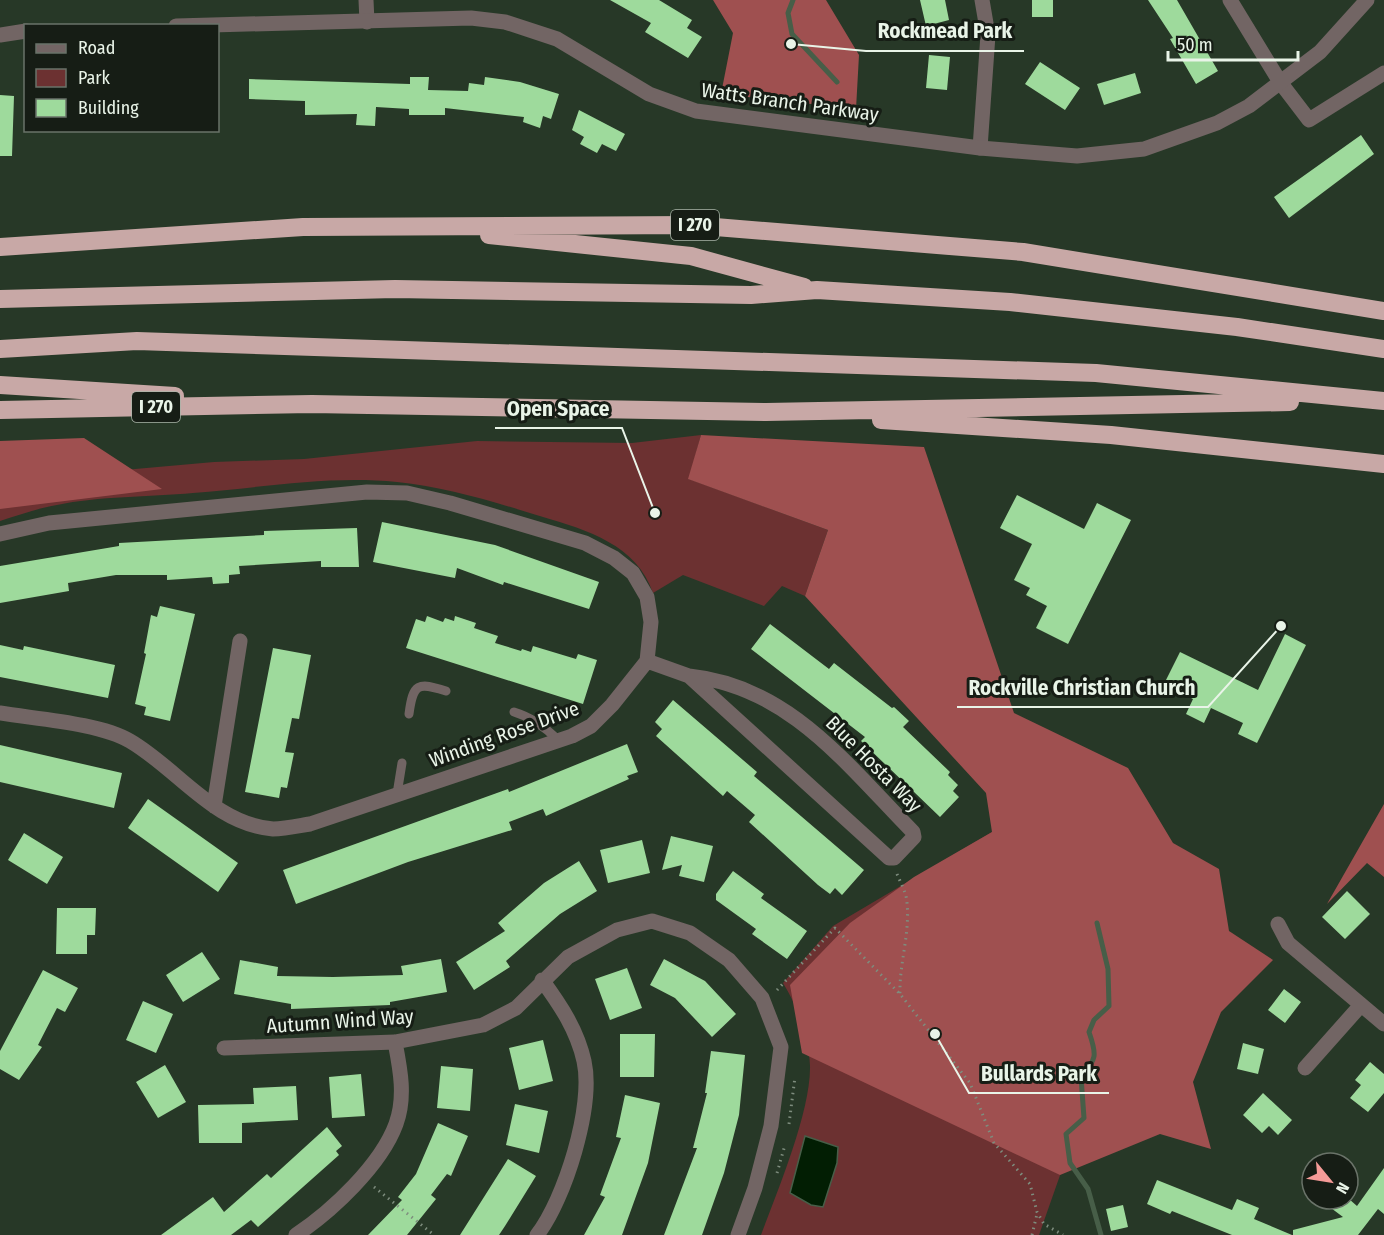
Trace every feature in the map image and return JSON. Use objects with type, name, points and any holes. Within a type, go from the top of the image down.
[{"type":"highway","points":[[392,225],[691,256],[817,290]]},
{"type":"highway","name":"I 270","points":[[0,247],[303,227],[691,225],[1023,252],[1384,311]]},
{"type":"highway","points":[[0,299],[395,289],[752,295],[817,290],[1010,302],[1237,327],[1384,349]]},
{"type":"highway","points":[[0,349],[137,341],[1096,373],[1383,401]]},
{"type":"highway","points":[[0,386],[312,405]]},
{"type":"highway","points":[[766,412],[1383,401]]},
{"type":"highway","name":"I 270","points":[[0,410],[312,405],[766,412],[1111,435],[1384,464]]},
{"type":"street","points":[[366,0],[367,22]]},
{"type":"street","points":[[980,148],[988,35],[982,0]]},
{"type":"street","points":[[1230,0],[1280,82],[1309,120],[1384,73]]},
{"type":"street","name":"Watts Branch Parkway","points":[[219,25],[471,18],[505,22],[556,39],[649,94],[696,111],[980,148],[1077,156],[1144,149],[1217,123],[1249,106],[1320,52],[1367,0]]},
{"type":"street","points":[[0,35],[24,31]]},
{"type":"street","points":[[0,534],[50,523],[367,492],[407,493],[450,503],[585,543],[614,558],[633,573],[647,597],[651,622],[646,661]]},
{"type":"street","points":[[214,806],[240,641]]},
{"type":"street","name":"Blue Hosta Way","points":[[646,661],[688,676],[736,685],[783,709],[823,741],[913,832],[914,837],[894,858],[880,852],[688,676]]},
{"type":"street","name":"Winding Rose Drive","points":[[0,713],[109,731],[130,741],[214,806],[239,820],[275,829],[310,824],[558,740],[591,726],[612,705],[646,661]]},
{"type":"street","name":"Autumn Wind Way","points":[[224,1048],[395,1042],[483,1025],[516,1008],[568,957],[617,930],[652,921],[690,933],[729,960],[762,998],[781,1047],[771,1126],[755,1188],[738,1235]]},
{"type":"street","points":[[1278,924],[1288,943],[1384,1024]]},
{"type":"street","points":[[537,1235],[565,1181],[583,1126],[585,1062],[569,1017],[542,980]]},
{"type":"street","points":[[1305,1068],[1361,1005]]},
{"type":"street","points":[[296,1235],[314,1223],[360,1177],[385,1145],[397,1123],[402,1095],[395,1042]]},
{"type":"lane","points":[[409,714],[412,693],[418,686],[425,685],[446,691]]},
{"type":"lane","points":[[514,712],[546,728],[558,740]]},
{"type":"lane","points":[[397,794],[402,764]]},
{"type":"path","points":[[896,873],[906,897],[906,935],[899,976],[900,994]]},
{"type":"path","points":[[776,988],[788,980],[835,927],[900,994],[970,1083],[994,1143],[1030,1184],[1037,1212],[1044,1224],[1063,1235]]},
{"type":"path","points":[[360,1177],[434,1235]]},
{"type":"path","points":[[1032,1235],[1037,1212]]},
{"type":"green space","points":[[701,435],[689,479],[828,530],[805,596],[782,586],[764,606],[683,575],[653,593],[645,576],[623,551],[593,534],[470,496],[434,487],[397,482],[320,481],[90,500],[43,508],[0,521],[0,481],[214,462],[304,459],[477,441],[632,443]]},
{"type":"green space","points":[[992,832],[1077,1127],[1039,1235],[761,1235],[792,1151],[809,1084],[810,1066],[805,1034],[798,1012],[783,983],[833,926]]},
{"type":"shaded area","points":[[713,0],[826,0],[859,55],[856,109],[721,94],[733,33]]},
{"type":"shaded area","points":[[701,435],[924,447],[1014,713],[1128,768],[1173,843],[1219,869],[1229,931],[1273,960],[1221,1012],[1193,1082],[1211,1149],[1160,1134],[1060,1175],[802,1053],[790,985],[850,923],[914,877],[992,832],[986,793],[805,596],[828,530],[688,479]]},
{"type":"shaded area","points":[[84,438],[162,489],[0,509],[0,441]]},
{"type":"shaded area","points":[[1384,804],[1384,877],[1367,863],[1327,904]]},
{"type":"shaded area","points":[[805,1136],[838,1147],[837,1163],[823,1207],[811,1205],[790,1193]]},
{"type":"building","points":[[610,0],[659,0],[692,20],[687,28],[702,37],[688,58],[645,32],[651,23]]},
{"type":"building","points":[[920,0],[945,0],[949,20],[926,26]]},
{"type":"building","points":[[1032,0],[1053,0],[1053,17],[1032,17]]},
{"type":"building","points":[[1148,0],[1177,0],[1218,71],[1196,84],[1170,39],[1173,38]]},
{"type":"building","points":[[929,55],[950,57],[947,90],[926,88]]},
{"type":"building","points":[[1040,62],[1080,88],[1065,110],[1025,84]]},
{"type":"building","points":[[1135,73],[1141,93],[1104,105],[1097,84]]},
{"type":"building","points":[[410,77],[429,77],[428,90],[468,91],[469,83],[484,85],[485,77],[520,82],[559,94],[551,119],[543,116],[540,128],[523,122],[524,117],[445,108],[445,115],[409,115],[409,109],[376,107],[375,126],[356,125],[357,114],[305,115],[305,101],[249,99],[249,79],[410,84]]},
{"type":"building","points":[[0,95],[14,96],[12,156],[0,156]]},
{"type":"building","points":[[579,110],[625,134],[616,151],[602,144],[597,153],[580,144],[584,137],[572,130]]},
{"type":"building","points":[[1361,135],[1374,154],[1289,218],[1274,197]]},
{"type":"building","points":[[1017,495],[1084,529],[1097,503],[1131,520],[1068,644],[1036,628],[1047,606],[1026,595],[1030,588],[1014,580],[1032,544],[1000,528]]},
{"type":"building","points":[[382,522],[495,545],[599,582],[589,609],[504,582],[503,585],[457,568],[455,578],[373,562]]},
{"type":"building","points":[[357,528],[359,567],[321,567],[321,561],[239,566],[240,574],[229,575],[229,583],[213,584],[212,577],[167,580],[167,575],[116,575],[68,583],[69,591],[0,603],[0,566],[119,546],[119,543],[264,535],[264,531]]},
{"type":"building","points":[[160,606],[195,614],[170,721],[144,715],[146,707],[135,704],[146,654],[144,653],[151,615],[157,617]]},
{"type":"building","points":[[427,616],[443,622],[445,618],[454,621],[455,616],[476,623],[474,628],[498,636],[495,643],[521,651],[522,649],[531,652],[533,646],[576,659],[578,654],[597,660],[583,704],[406,648],[416,619],[425,622]]},
{"type":"building","points":[[770,624],[829,669],[834,663],[892,708],[894,707],[909,721],[903,727],[950,772],[948,775],[958,785],[953,791],[959,797],[940,817],[861,741],[865,737],[751,649]]},
{"type":"building","points":[[1285,634],[1306,645],[1257,743],[1238,734],[1243,723],[1211,708],[1204,723],[1186,714],[1193,699],[1164,684],[1180,652],[1258,690]]},
{"type":"building","points":[[0,645],[23,650],[24,646],[115,665],[108,698],[0,677]]},
{"type":"building","points":[[273,648],[311,655],[299,719],[292,718],[285,752],[294,753],[287,788],[281,787],[279,798],[245,792]]},
{"type":"building","points":[[673,700],[757,772],[754,776],[864,870],[842,895],[835,888],[830,894],[818,885],[749,822],[755,815],[727,791],[723,796],[656,736],[662,729],[655,722]]},
{"type":"building","points":[[627,744],[638,772],[627,776],[629,779],[546,816],[543,809],[509,822],[512,830],[408,862],[296,904],[283,870],[508,789],[509,792]]},
{"type":"building","points":[[0,745],[122,773],[114,808],[0,782]]},
{"type":"building","points":[[148,799],[238,863],[218,892],[128,828]]},
{"type":"building","points":[[24,833],[63,857],[47,884],[8,860]]},
{"type":"building","points":[[671,836],[713,846],[704,882],[679,876],[682,865],[662,870]]},
{"type":"building","points":[[642,840],[650,873],[608,883],[600,850]]},
{"type":"building","points":[[579,861],[597,891],[560,914],[506,961],[510,967],[474,990],[456,962],[505,931],[498,923],[544,883]]},
{"type":"building","points":[[733,871],[764,894],[761,898],[807,931],[787,959],[752,934],[756,929],[716,900],[716,894]]},
{"type":"building","points":[[1347,891],[1370,914],[1345,939],[1322,917]]},
{"type":"building","points":[[57,908],[96,908],[95,935],[87,935],[87,954],[56,954]]},
{"type":"building","points":[[202,952],[220,979],[183,1002],[166,975]]},
{"type":"building","points":[[441,959],[447,992],[390,1002],[390,1005],[291,1009],[291,1004],[234,994],[240,960],[278,967],[277,976],[333,977],[403,975],[401,966]]},
{"type":"building","points":[[664,959],[705,981],[736,1014],[712,1037],[675,998],[650,985]]},
{"type":"building","points":[[627,968],[642,1008],[610,1020],[595,979]]},
{"type":"building","points":[[43,970],[78,988],[65,1012],[57,1008],[38,1045],[42,1047],[19,1080],[0,1069],[0,1051]]},
{"type":"building","points":[[1284,989],[1301,1002],[1285,1023],[1268,1010]]},
{"type":"building","points":[[143,1001],[173,1014],[156,1053],[126,1040]]},
{"type":"building","points":[[620,1034],[655,1034],[654,1077],[620,1077]]},
{"type":"building","points":[[543,1040],[553,1081],[519,1090],[509,1048]]},
{"type":"building","points":[[1243,1043],[1264,1049],[1258,1074],[1237,1069]]},
{"type":"building","points":[[711,1051],[745,1055],[739,1115],[724,1173],[702,1235],[664,1235],[697,1148],[693,1148],[707,1093],[705,1093]]},
{"type":"building","points":[[1370,1062],[1384,1074],[1384,1093],[1368,1112],[1350,1098],[1361,1085],[1355,1080]]},
{"type":"building","points":[[165,1065],[186,1102],[158,1118],[136,1082]]},
{"type":"building","points":[[441,1066],[473,1069],[470,1111],[437,1108]]},
{"type":"building","points":[[361,1074],[365,1116],[332,1118],[329,1077]]},
{"type":"building","points":[[296,1086],[298,1120],[242,1123],[242,1143],[199,1143],[198,1105],[254,1104],[253,1088]]},
{"type":"building","points":[[1263,1093],[1292,1120],[1278,1135],[1269,1126],[1262,1133],[1243,1115]]},
{"type":"building","points":[[625,1095],[660,1103],[648,1163],[622,1235],[584,1235],[605,1197],[600,1195],[621,1138],[616,1137]]},
{"type":"building","points":[[515,1104],[548,1111],[539,1153],[506,1145]]},
{"type":"building","points":[[438,1123],[468,1136],[451,1176],[447,1174],[431,1195],[436,1199],[407,1235],[368,1235],[402,1200],[398,1197],[416,1174]]},
{"type":"building","points":[[327,1127],[342,1146],[336,1151],[339,1155],[258,1227],[251,1220],[231,1235],[161,1235],[213,1197],[224,1212],[267,1174],[271,1178]]},
{"type":"building","points":[[508,1159],[536,1176],[505,1226],[499,1235],[460,1235]]},
{"type":"building","points":[[1384,1168],[1384,1214],[1378,1209],[1358,1235],[1293,1235],[1293,1230],[1343,1217],[1335,1211],[1360,1211],[1360,1202]]},
{"type":"building","points":[[1157,1180],[1232,1210],[1237,1199],[1259,1208],[1254,1219],[1292,1235],[1232,1235],[1172,1211],[1170,1214],[1147,1204]]},
{"type":"building","points":[[1123,1205],[1128,1227],[1111,1231],[1106,1209]]},
{"type":"waterway","points":[[793,0],[788,13],[792,34],[837,82]]},
{"type":"waterway","points":[[1097,923],[1108,969],[1109,1006],[1094,1020],[1089,1032],[1094,1056],[1090,1066],[1081,1077],[1084,1118],[1066,1134],[1070,1163],[1088,1189],[1101,1235]]},
{"type":"place","name":"Rockmead Park","points":[[791,44]]},
{"type":"place","name":"Open Space","points":[[655,513]]},
{"type":"place","name":"Rockville Christian Church","points":[[1281,626]]},
{"type":"place","name":"Bullards Park","points":[[935,1034]]}]
